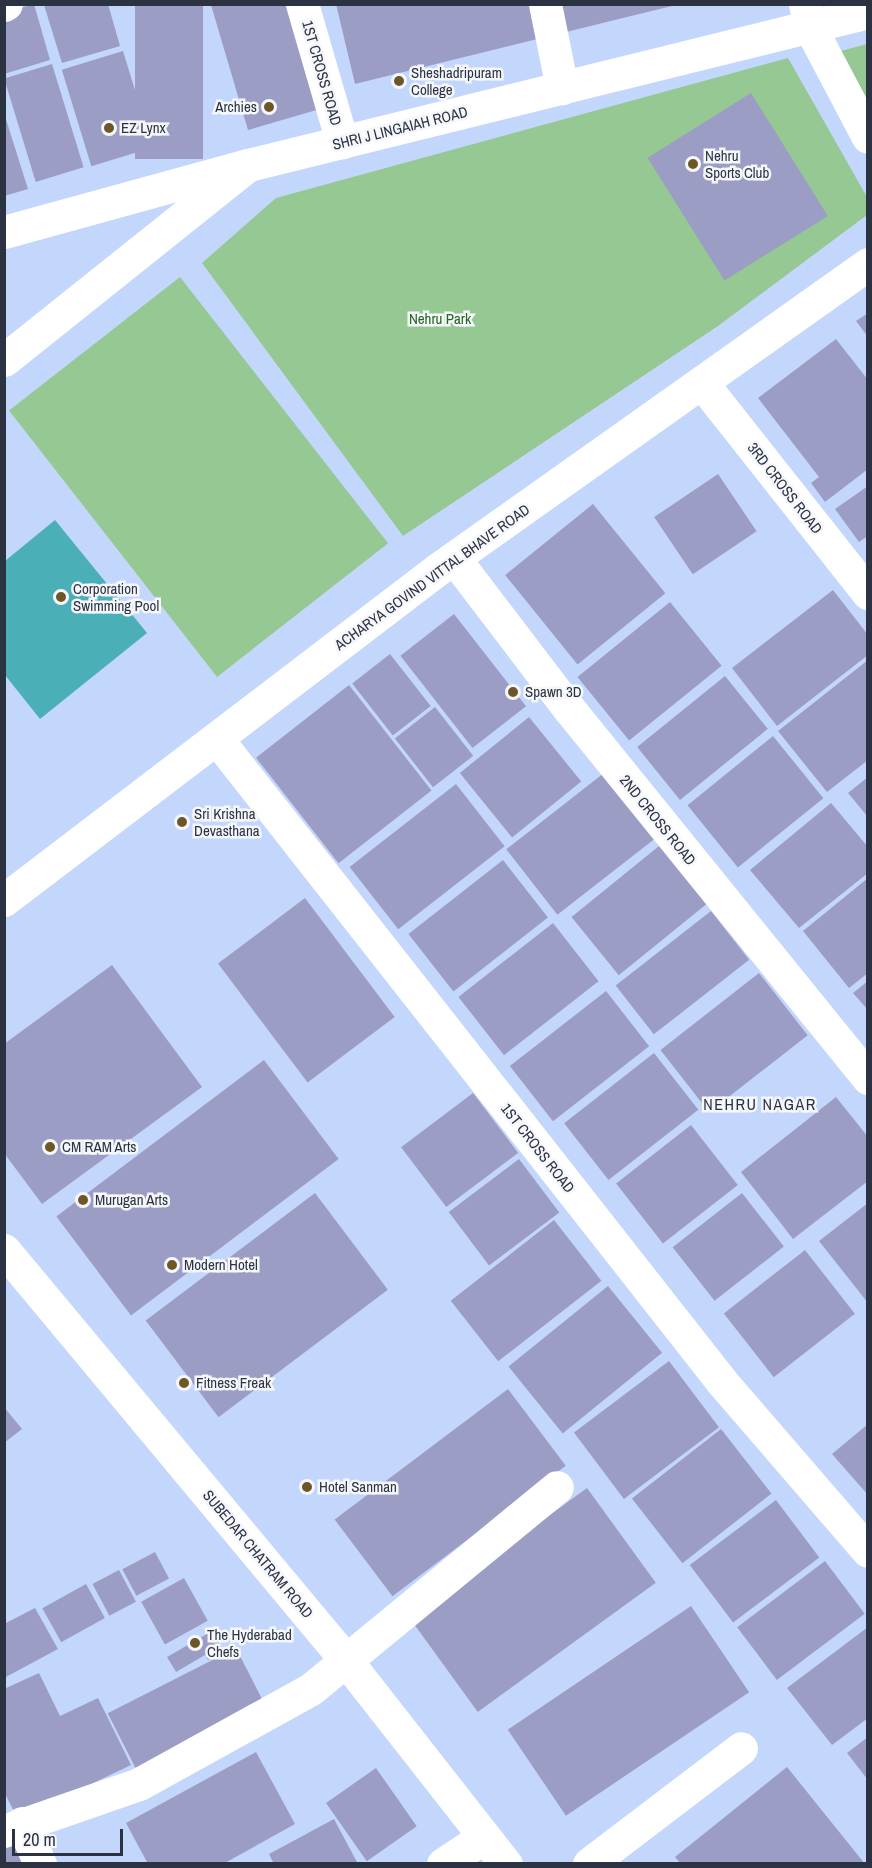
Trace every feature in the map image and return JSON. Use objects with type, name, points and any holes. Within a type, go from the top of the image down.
[{"type":"street","name":"1ST CROSS ROAD","points":[[302,4],[342,142]]},
{"type":"street","points":[[545,4],[562,88]]},
{"type":"street","name":"SHRI J LINGAIAH ROAD","points":[[4,231],[248,165],[562,88],[807,16],[867,12]]},
{"type":"street","points":[[807,16],[867,137]]},
{"type":"street","points":[[4,360],[248,165]]},
{"type":"street","name":"ACHARYA GOVIND VITTAL BHAVE ROAD","points":[[4,900],[454,558],[867,264]]},
{"type":"street","name":"3RD CROSS ROAD","points":[[702,383],[867,593]]},
{"type":"street","name":"2ND CROSS ROAD","points":[[454,558],[570,710],[867,1078]]},
{"type":"street","name":"1ST CROSS ROAD","points":[[217,739],[722,1383],[867,1551]]},
{"type":"street","name":"SUBEDAR CHATRAM ROAD","points":[[4,1250],[345,1659],[506,1863]]},
{"type":"street","points":[[40,1863],[13,1827],[139,1784],[312,1689],[345,1659],[557,1487]]},
{"type":"street","points":[[589,1863],[741,1748]]},
{"type":"street","points":[[443,1863],[484,1837]]},
{"type":"green space","points":[[867,44],[867,109],[837,52]]},
{"type":"green space","name":"Nehru Park","points":[[788,58],[867,197],[867,215],[718,326],[403,536],[202,263],[276,198]]},
{"type":"green space","points":[[180,277],[388,543],[217,677],[9,411]]},
{"type":"shaded area","name":"Corporation Swimming Pool","points":[[55,520],[147,633],[40,719],[5,675],[5,561]]},
{"type":"building","points":[[34,4],[50,60],[4,74],[4,13]]},
{"type":"building","points":[[108,4],[120,46],[62,63],[44,5]]},
{"type":"building","points":[[135,4],[203,4],[203,159],[135,159]]},
{"type":"building","name":"Sheshadripuram College","points":[[336,4],[676,4],[676,5],[355,84]]},
{"type":"building","points":[[211,5],[289,5],[320,109],[248,130]]},
{"type":"building","points":[[123,51],[153,148],[91,166],[62,70]]},
{"type":"building","points":[[52,64],[84,167],[36,182],[4,79]]},
{"type":"building","points":[[751,93],[828,216],[724,281],[648,158]]},
{"type":"building","points":[[4,113],[28,189],[4,196]]},
{"type":"building","points":[[868,313],[868,337],[856,321]]},
{"type":"building","points":[[836,339],[868,380],[868,469],[825,502],[811,483],[819,477],[758,398]]},
{"type":"building","points":[[718,474],[757,531],[693,574],[654,517]]},
{"type":"building","points":[[868,486],[868,536],[859,542],[835,509]]},
{"type":"building","points":[[593,504],[665,593],[578,664],[505,575]]},
{"type":"building","points":[[833,590],[868,635],[868,655],[777,726],[732,668]]},
{"type":"building","points":[[670,602],[722,666],[629,741],[578,677]]},
{"type":"building","points":[[454,614],[526,706],[472,748],[400,656]]},
{"type":"building","points":[[390,654],[431,706],[393,736],[352,684]]},
{"type":"building","points":[[868,660],[868,760],[827,792],[778,731]]},
{"type":"building","points":[[725,676],[768,729],[680,800],[637,747]]},
{"type":"building","points":[[349,685],[431,791],[339,863],[256,758]]},
{"type":"building","points":[[435,707],[473,756],[433,787],[395,738]]},
{"type":"building","points":[[529,717],[581,782],[512,838],[460,773]]},
{"type":"building","points":[[773,736],[823,798],[738,867],[688,805]]},
{"type":"building","points":[[604,773],[655,838],[557,915],[506,849]]},
{"type":"building","points":[[868,777],[868,817],[848,793]]},
{"type":"building","points":[[456,784],[505,846],[398,929],[350,867]]},
{"type":"building","points":[[831,803],[868,847],[868,873],[799,928],[750,870]]},
{"type":"building","points":[[664,842],[711,900],[619,975],[572,917]]},
{"type":"building","points":[[503,860],[548,918],[453,991],[408,934]]},
{"type":"building","points":[[868,878],[868,973],[849,988],[803,931]]},
{"type":"building","points":[[305,898],[395,1017],[308,1083],[218,964]]},
{"type":"building","points":[[711,911],[749,960],[654,1034],[616,985]]},
{"type":"building","points":[[553,923],[599,981],[504,1055],[458,997]]},
{"type":"building","points":[[112,965],[202,1087],[42,1204],[4,1153],[4,1044]]},
{"type":"building","points":[[759,973],[808,1035],[709,1112],[660,1050]]},
{"type":"building","points":[[868,981],[868,1010],[853,993]]},
{"type":"building","points":[[606,991],[649,1046],[553,1121],[510,1066]]},
{"type":"building","points":[[654,1053],[698,1110],[608,1180],[564,1123]]},
{"type":"building","points":[[264,1060],[339,1159],[131,1316],[56,1216]]},
{"type":"building","points":[[473,1093],[518,1153],[446,1207],[401,1147]]},
{"type":"building","points":[[836,1097],[868,1137],[868,1181],[793,1239],[741,1172]]},
{"type":"building","points":[[691,1125],[738,1185],[663,1243],[616,1183]]},
{"type":"building","points":[[519,1159],[559,1213],[489,1265],[449,1212]]},
{"type":"building","points":[[315,1193],[388,1290],[219,1417],[146,1321]]},
{"type":"building","points":[[742,1193],[784,1247],[715,1301],[673,1247]]},
{"type":"building","points":[[868,1203],[868,1303],[819,1241]]},
{"type":"building","points":[[554,1220],[601,1281],[498,1361],[451,1301]]},
{"type":"building","points":[[805,1250],[855,1314],[774,1377],[724,1313]]},
{"type":"building","points":[[608,1286],[662,1353],[563,1433],[509,1367]]},
{"type":"building","points":[[669,1361],[719,1427],[624,1499],[574,1433]]},
{"type":"building","points":[[508,1389],[566,1466],[392,1596],[335,1520]]},
{"type":"building","points":[[4,1407],[22,1429],[4,1443]]},
{"type":"building","points":[[868,1424],[868,1495],[832,1454]]},
{"type":"building","points":[[721,1429],[771,1494],[682,1563],[632,1499]]},
{"type":"building","points":[[587,1488],[656,1583],[478,1712],[409,1617]]},
{"type":"building","points":[[776,1500],[819,1558],[733,1622],[690,1565]]},
{"type":"building","points":[[155,1552],[169,1578],[136,1596],[122,1569]]},
{"type":"building","points":[[825,1561],[865,1614],[777,1680],[737,1627]]},
{"type":"building","points":[[119,1570],[136,1602],[109,1616],[93,1584]]},
{"type":"building","points":[[184,1578],[208,1621],[165,1645],[141,1602]]},
{"type":"building","points":[[86,1584],[105,1618],[61,1642],[42,1608]]},
{"type":"building","points":[[691,1606],[749,1692],[566,1816],[508,1730]]},
{"type":"building","points":[[35,1608],[58,1649],[4,1678],[4,1624]]},
{"type":"building","points":[[868,1627],[868,1718],[832,1745],[787,1688]]},
{"type":"building","points":[[212,1631],[224,1651],[208,1660],[205,1655],[176,1672],[167,1657]]},
{"type":"building","points":[[236,1648],[265,1704],[136,1770],[108,1713]]},
{"type":"building","points":[[39,1673],[60,1716],[98,1698],[131,1765],[18,1819],[4,1792],[4,1689]]},
{"type":"building","points":[[868,1737],[868,1780],[847,1753]]},
{"type":"building","points":[[256,1752],[295,1824],[223,1864],[148,1864],[126,1823]]},
{"type":"building","points":[[787,1767],[865,1864],[681,1864],[675,1857]]},
{"type":"building","points":[[376,1768],[417,1826],[367,1861],[326,1803]]},
{"type":"building","points":[[334,1819],[358,1864],[274,1864],[269,1854]]},
{"type":"building","points":[[12,1836],[26,1864],[4,1864],[4,1840]]},
{"type":"place","name":"Sheshadripuram College","points":[[399,81]]},
{"type":"place","name":"Archies","points":[[269,107]]},
{"type":"place","name":"EZ Lynx","points":[[109,128]]},
{"type":"place","name":"Nehru Sports Club","points":[[693,164]]},
{"type":"place","name":"Corporation Swimming Pool","points":[[61,597]]},
{"type":"place","name":"Spawn 3D","points":[[513,692]]},
{"type":"place","name":"Sri Krishna Devasthana","points":[[182,822]]},
{"type":"place","name":"CM RAM Arts","points":[[50,1147]]},
{"type":"place","name":"Murugan Arts","points":[[83,1200]]},
{"type":"place","name":"Modern Hotel","points":[[172,1265]]},
{"type":"place","name":"Fitness Freak","points":[[184,1383]]},
{"type":"place","name":"Hotel Sanman","points":[[307,1487]]},
{"type":"place","name":"The Hyderabad Chefs","points":[[195,1643]]},
{"type":"district","name":"NEHRU NAGAR","points":[[760,1104]]}]
